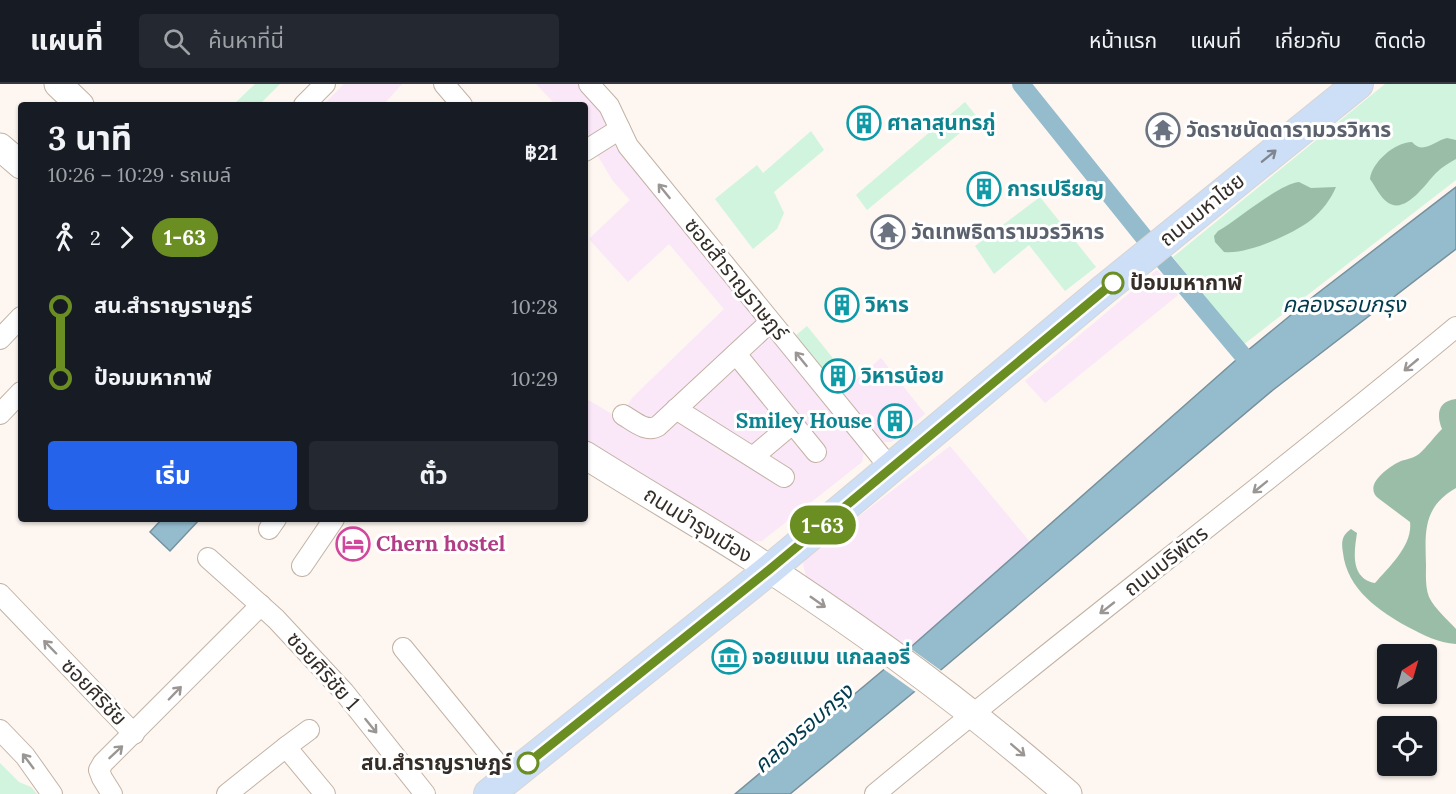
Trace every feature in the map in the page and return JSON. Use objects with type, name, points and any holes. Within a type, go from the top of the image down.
[{"type":"main road","points":[[58,84],[77,102]]},
{"type":"main road","name":"ถนนมหาไชย","points":[[499,786],[769,570],[1153,250],[1358,84]]},
{"type":"main road","points":[[0,147],[18,162]]},
{"type":"main road","name":"ถนนบำรุงเมือง","points":[[588,457],[769,570],[866,636],[973,713],[1068,794]]},
{"type":"street","points":[[307,102],[325,84]]},
{"type":"street","points":[[444,84],[459,102]]},
{"type":"street","name":"ซอยสำราญราษฎร์","points":[[589,84],[609,106],[628,146],[891,469]]},
{"type":"street","points":[[588,149],[620,129]]},
{"type":"street","points":[[0,339],[18,320]]},
{"type":"street","points":[[623,415],[648,429],[653,429],[770,322]]},
{"type":"street","name":"ถนนบริพัตร","points":[[875,794],[973,713],[1195,539],[1455,330]]},
{"type":"street","points":[[736,354],[816,452]]},
{"type":"street","points":[[0,414],[18,395]]},
{"type":"street","points":[[676,409],[784,477]]},
{"type":"street","points":[[753,457],[792,424]]},
{"type":"street","points":[[302,566],[332,522]]},
{"type":"street","name":"ซอยศิริชัย 1","points":[[208,558],[261,605],[344,692],[425,794]]},
{"type":"street","name":"ซอยศิริชัย","points":[[0,594],[134,734],[103,763],[99,770],[112,794]]},
{"type":"street","points":[[134,734],[261,605]]},
{"type":"street","points":[[403,648],[499,786]]},
{"type":"street","points":[[228,794],[309,729]]},
{"type":"street","points":[[0,730],[25,756],[52,794]]},
{"type":"street","points":[[286,747],[325,794]]},
{"type":"shaded area","points":[[344,84],[402,84],[386,102],[326,102]]},
{"type":"shaded area","points":[[536,84],[583,84],[603,108],[615,146],[742,294],[865,446],[862,462],[762,541],[744,542],[588,448],[588,400],[620,419],[632,398],[724,309],[669,244],[628,282],[589,239],[630,200],[613,181],[588,140],[588,102],[553,102]]},
{"type":"shaded area","points":[[1157,270],[1178,295],[1045,403],[1025,381]]},
{"type":"shaded area","points":[[881,358],[925,414],[891,442],[882,442],[840,394]]},
{"type":"shaded area","points":[[950,446],[1030,542],[908,649],[807,580],[803,564],[806,557]]},
{"type":"green space","points":[[255,84],[280,84],[262,102],[236,102]]},
{"type":"green space","points":[[1385,84],[1456,84],[1456,180],[1243,345],[1173,257]]},
{"type":"green space","points":[[965,102],[978,118],[867,210],[856,195]]},
{"type":"green space","points":[[811,131],[824,150],[774,192],[784,213],[777,229],[753,249],[715,199],[757,165],[763,173]]},
{"type":"green space","points":[[1447,138],[1456,140],[1456,159],[1438,171],[1408,202],[1394,205],[1384,200],[1370,179],[1375,166],[1385,154],[1405,143],[1412,142],[1416,146],[1424,147]]},
{"type":"green space","points":[[1299,182],[1311,188],[1336,187],[1326,205],[1311,220],[1282,237],[1245,250],[1224,252],[1215,242],[1214,236],[1218,231],[1280,189]]},
{"type":"green space","points":[[1040,197],[1096,267],[1065,291],[1029,245],[994,274],[975,246]]},
{"type":"green space","points":[[807,326],[836,362],[823,373],[794,337]]},
{"type":"green space","points":[[1456,399],[1456,488],[1437,503],[1428,521],[1426,581],[1429,597],[1434,606],[1456,629],[1456,644],[1425,636],[1397,621],[1366,598],[1351,578],[1342,545],[1348,531],[1351,529],[1357,533],[1355,556],[1358,570],[1361,576],[1375,583],[1393,563],[1408,539],[1410,522],[1378,498],[1373,488],[1375,482],[1390,467],[1422,451],[1442,429],[1439,413],[1442,405]]},
{"type":"green space","points":[[0,763],[19,782],[31,787],[37,794],[0,794]]},
{"type":"water","name":"คลองรอบกรุง","points":[[1456,187],[1456,249],[1273,390],[790,794],[735,794],[912,646],[1236,360],[1314,296]]},
{"type":"water","points":[[159,522],[197,522],[170,551],[150,532]]},
{"type":"pier","points":[[907,646],[943,672],[917,693],[882,668]]},
{"type":"waterway","points":[[1021,84],[1147,241],[1256,371]]},
{"type":"bus line","name":"1-63","points":[[528,763],[769,570],[1113,283]]},
{"type":"place","name":"ศาลาสุนทรภู่","points":[[864,123]]},
{"type":"place","name":"วัดราชนัดดารามวรวิหาร","points":[[1163,130]]},
{"type":"place","name":"การเปรียญ","points":[[984,189]]},
{"type":"place","name":"วัดเทพธิดารามวรวิหาร","points":[[888,232]]},
{"type":"place","name":"ป้อมมหากาฬ","points":[[1113,283]]},
{"type":"place","name":"วิหาร","points":[[842,305]]},
{"type":"place","name":"วิหารน้อย","points":[[838,376]]},
{"type":"place","name":"Smiley House","points":[[895,421]]},
{"type":"place","name":"Chern hostel","points":[[353,544]]},
{"type":"place","name":"จอยแมน แกลลอรี่","points":[[729,657]]},
{"type":"place","name":"สน.สำราญราษฎร์","points":[[528,763]]}]
